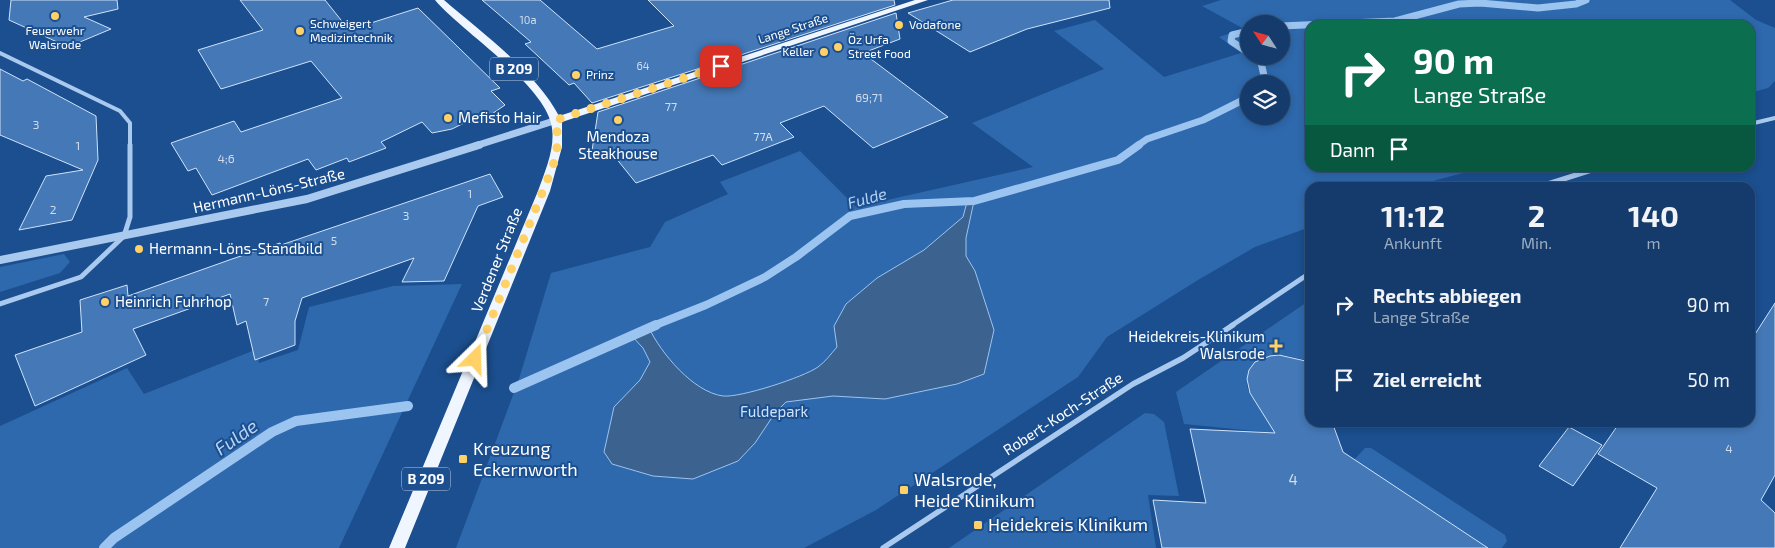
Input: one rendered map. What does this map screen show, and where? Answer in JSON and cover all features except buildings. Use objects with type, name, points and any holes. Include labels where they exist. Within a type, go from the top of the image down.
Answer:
[{"type":"main road","name":"B 209","points":[[439,0],[534,87],[556,120]]},
{"type":"main road","name":"Lange Straße","points":[[556,120],[924,0]]},
{"type":"main road","name":"Verdener Straße","points":[[396,548],[553,166],[558,143],[556,120]]},
{"type":"street","points":[[0,52],[120,111],[130,123],[130,217],[124,236],[81,277],[0,304]]},
{"type":"street","points":[[1755,123],[1775,118]]},
{"type":"street","name":"Hermann-Löns-Straße","points":[[0,260],[307,199],[556,120]]},
{"type":"street","points":[[1555,182],[1586,172]]},
{"type":"street","name":"Robert-Koch-Straße","points":[[883,548],[1132,384],[1183,358],[1305,276]]},
{"type":"green space","name":"Fuldepark","points":[[1221,0],[1730,0],[1756,20],[1775,28],[1775,81],[1768,88],[1755,92],[1755,20],[1305,20],[1305,172],[1467,172],[1429,182],[1305,182],[1305,229],[1255,247],[1107,337],[1078,377],[876,510],[804,548],[456,548],[519,379],[551,273],[650,247],[665,222],[728,194],[720,182],[800,151],[856,207],[1033,167],[972,123],[1104,69],[1054,31],[1095,20],[1164,77],[1240,53],[1240,65],[1290,65],[1290,15],[1240,15],[1240,27],[1202,6]]},
{"type":"green space","name":"Fuldepark","points":[[1240,30],[1240,52],[1219,37]]},
{"type":"green space","points":[[64,254],[70,262],[60,273],[0,292],[0,267]]},
{"type":"green space","points":[[462,284],[339,548],[0,548],[0,426],[127,368],[144,394],[257,349],[259,363],[298,350],[309,307],[393,286]]},
{"type":"green space","points":[[1305,303],[1305,360],[1284,355],[1265,358],[1253,365],[1247,377],[1249,392],[1269,414],[1275,433],[1184,424],[1176,392]]},
{"type":"green space","points":[[1145,413],[1154,414],[1164,422],[1179,496],[1148,495],[1156,548],[949,548]]},
{"type":"green space","points":[[1365,448],[1371,448],[1505,535],[1507,541],[1502,548],[1488,548],[1354,460]]},
{"type":"shaded area","points":[[974,201],[966,238],[966,256],[975,271],[994,330],[984,374],[957,384],[885,399],[833,396],[786,402],[775,413],[755,443],[738,461],[693,479],[653,476],[612,464],[604,452],[614,407],[640,380],[650,362],[643,348],[631,335],[649,328],[661,349],[679,370],[700,387],[723,396],[743,394],[800,376],[818,367],[837,347],[834,326],[846,304],[877,278],[924,250],[963,217],[967,202]]},
{"type":"waterway","name":"Fulde","points":[[1399,20],[1459,4],[1480,3],[1538,8],[1576,4],[1586,0]]},
{"type":"waterway","name":"Fulde","points":[[1290,26],[1305,25]]},
{"type":"waterway","name":"Fulde","points":[[1240,33],[1232,35],[1231,41],[1240,47]]},
{"type":"waterway","name":"Fulde","points":[[1262,65],[1264,75]]},
{"type":"waterway","name":"Fulde","points":[[1137,146],[1147,139],[1203,120],[1240,102]]},
{"type":"waterway","name":"Fulde","points":[[653,326],[706,305],[765,277],[796,257],[850,216],[904,204],[974,201],[1118,160],[1139,145]]},
{"type":"waterway","name":"Fulde","points":[[514,388],[656,325]]},
{"type":"waterway","name":"Fulde","points":[[104,548],[114,538],[272,432],[296,421],[408,406]]},
{"type":"place","name":"Feuerwehr Walsrode","points":[[55,16]]},
{"type":"place","name":"Vodafone","points":[[899,25]]},
{"type":"place","name":"Schweigert Medizintechnik","points":[[300,31]]},
{"type":"place","name":"Öz Urfa Street Food","points":[[838,47]]},
{"type":"place","name":"Keller","points":[[824,52]]},
{"type":"place","name":"Prinz","points":[[576,75]]},
{"type":"place","name":"Mefisto Hair","points":[[448,118]]},
{"type":"place","name":"Mendoza Steakhouse","points":[[618,120]]},
{"type":"place","name":"Hermann-Löns-Standbild","points":[[139,249]]},
{"type":"place","name":"Heinrich Fuhrhop","points":[[105,302]]},
{"type":"place","name":"Heidekreis-Klinikum Walsrode","points":[[1276,346]]},
{"type":"place","name":"Kreuzung Eckernworth","points":[[463,459]]},
{"type":"place","name":"Walsrode, Heide Klinikum","points":[[904,490]]},
{"type":"place","name":"Heidekreis Klinikum","points":[[978,525]]},
{"type":"route","points":[[475,359],[553,166],[558,143],[556,120],[721,66]]}]
